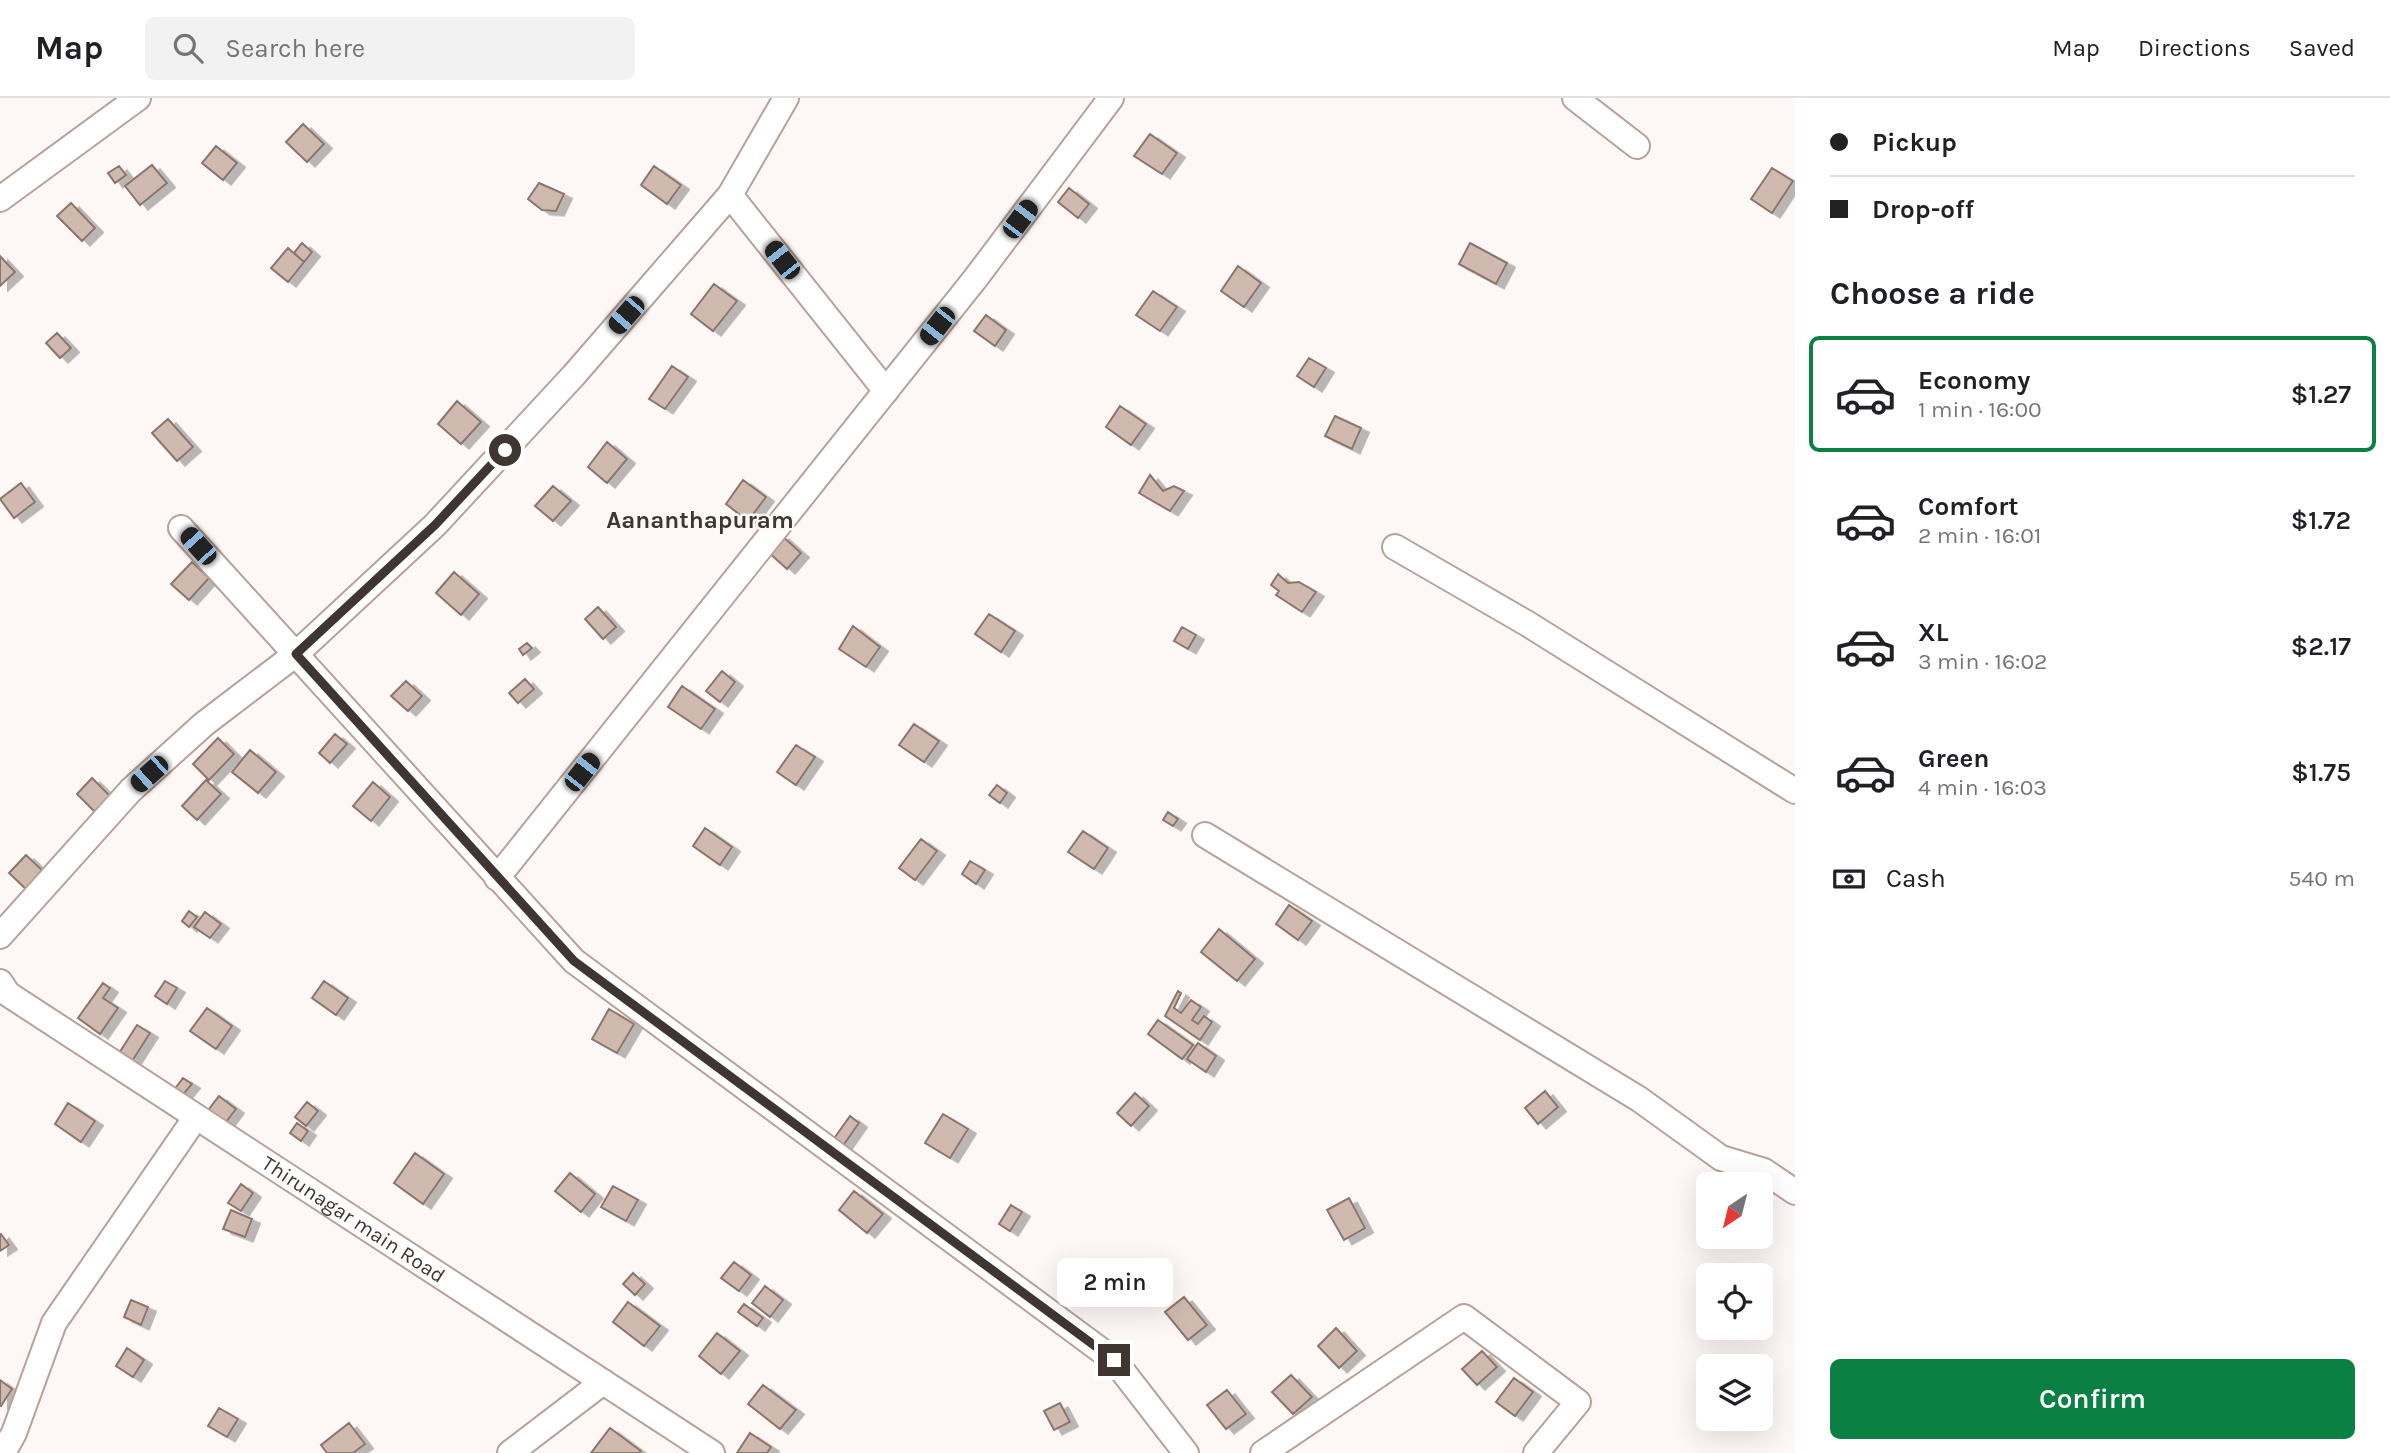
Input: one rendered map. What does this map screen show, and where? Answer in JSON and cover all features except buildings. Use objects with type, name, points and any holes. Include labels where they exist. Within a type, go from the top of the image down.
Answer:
[{"type":"street","points":[[0,199],[138,98]]},
{"type":"street","points":[[0,936],[131,790],[204,724],[296,654],[435,525],[574,375],[730,195],[786,98]]},
{"type":"street","points":[[498,878],[886,391],[1111,98]]},
{"type":"street","points":[[1575,98],[1637,146]]},
{"type":"street","points":[[730,195],[886,391]]},
{"type":"street","points":[[181,528],[574,961],[1114,1360],[1186,1453]]},
{"type":"street","points":[[1395,547],[1528,624],[1795,792]]},
{"type":"street","points":[[1205,835],[1639,1099],[1721,1158],[1764,1171],[1795,1192]]},
{"type":"street","name":"Thirunagar main Road","points":[[3,992],[712,1453]]},
{"type":"street","points":[[2,1453],[14,1433],[54,1323],[196,1117]]},
{"type":"street","points":[[1263,1453],[1464,1317],[1578,1402],[1536,1453]]},
{"type":"street","points":[[510,1453],[603,1382]]},
{"type":"district","name":"Aananthapuram","points":[[700,520]]},
{"type":"route","points":[[505,450],[435,525],[296,654],[574,961],[1114,1360]]}]
